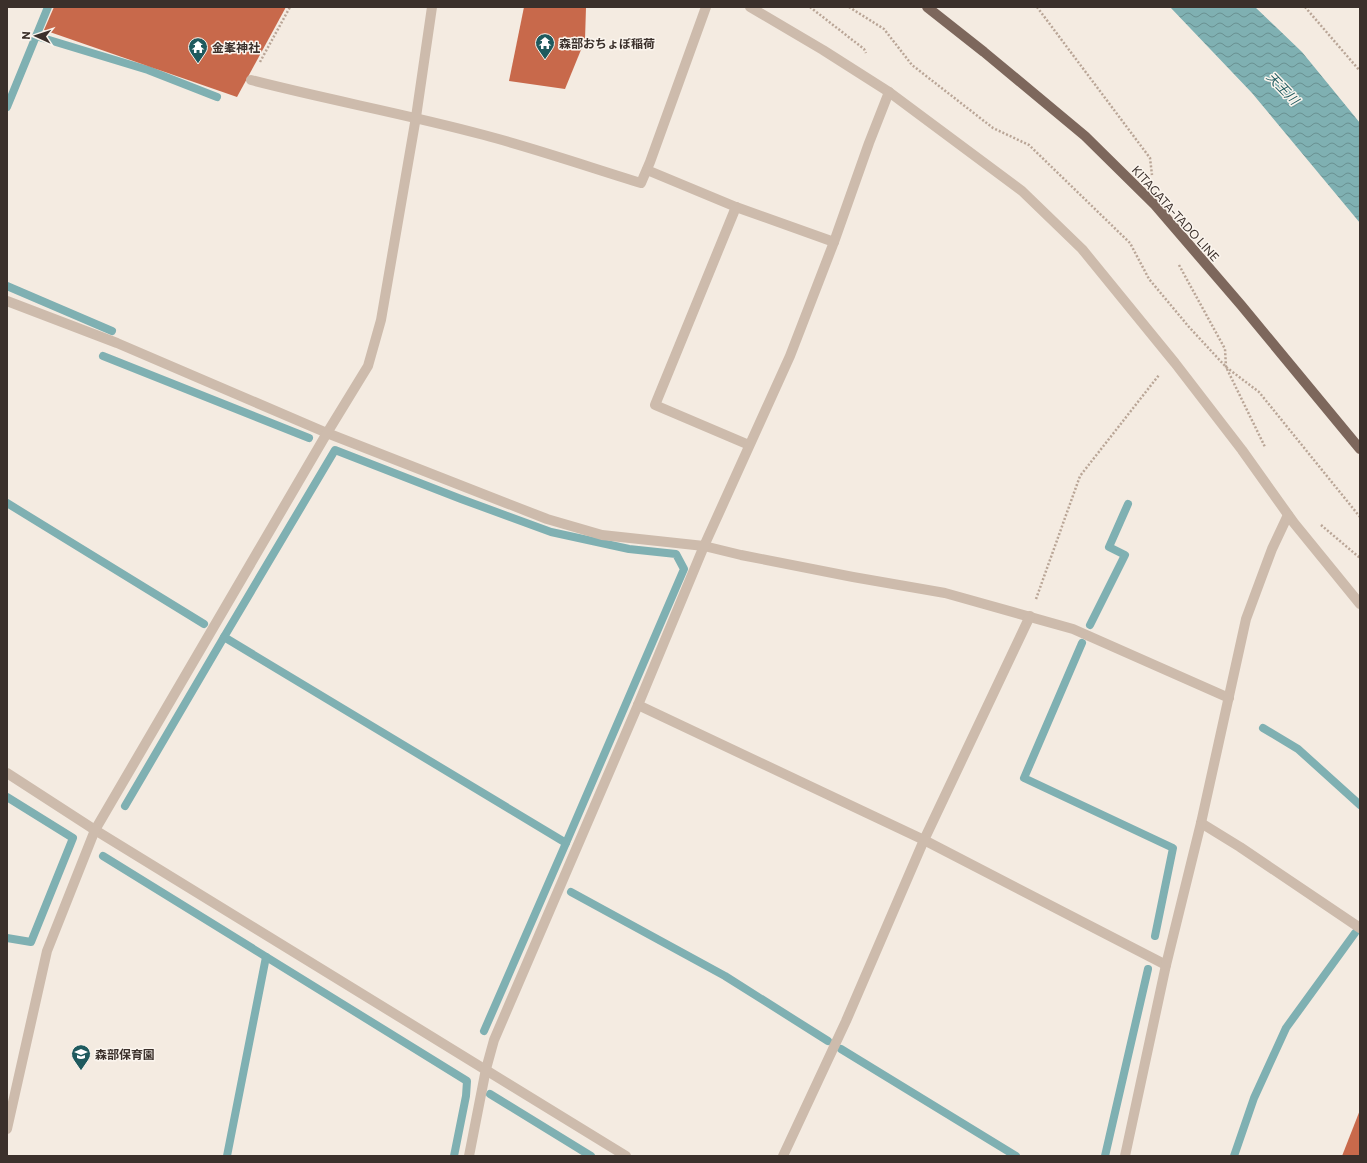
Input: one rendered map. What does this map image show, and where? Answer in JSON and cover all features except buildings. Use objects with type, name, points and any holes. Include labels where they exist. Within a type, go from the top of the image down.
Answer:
[{"type":"main road","name":"KITAGATA-TADO LINE","points":[[927,7],[984,52],[1084,136],[1155,205],[1241,305],[1360,449]]},
{"type":"street","points":[[7,1129],[47,951],[96,830],[327,433],[368,366],[381,320],[416,117],[432,7]]},
{"type":"street","points":[[251,80],[309,95],[416,117],[485,135],[641,183],[706,7]]},
{"type":"street","points":[[750,7],[823,50],[889,92],[975,155],[1027,196],[1082,249],[1171,359],[1242,450],[1288,514],[1360,604]]},
{"type":"street","points":[[469,1156],[486,1069],[494,1040],[638,705],[704,546],[790,356],[889,92]]},
{"type":"street","points":[[647,170],[736,207],[834,242]]},
{"type":"street","points":[[736,207],[655,406],[749,445]]},
{"type":"street","points":[[7,301],[116,343],[327,433],[547,519],[602,535],[704,546],[741,555],[852,577],[945,593],[1073,629],[1229,698]]},
{"type":"street","points":[[1125,1156],[1166,965],[1201,823],[1246,619],[1272,549],[1288,514]]},
{"type":"street","points":[[783,1156],[846,1021],[924,840],[1030,616]]},
{"type":"street","points":[[638,705],[924,840],[1166,965]]},
{"type":"street","points":[[7,774],[626,1156]]},
{"type":"street","points":[[1201,823],[1240,847],[1360,928]]},
{"type":"path","points":[[251,80],[290,7]]},
{"type":"path","points":[[849,7],[884,29],[912,65],[993,128],[1029,145],[1130,243],[1149,279],[1189,327],[1226,366],[1259,392],[1360,517]]},
{"type":"path","points":[[1037,7],[1150,158],[1155,205]]},
{"type":"path","points":[[1305,7],[1360,71]]},
{"type":"path","points":[[1177,260],[1224,349],[1226,366],[1267,451]]},
{"type":"path","points":[[1030,616],[1080,476],[1171,359]]},
{"type":"path","points":[[1288,514],[1324,526],[1360,558]]},
{"type":"water","name":"天王川","points":[[1170,7],[1255,7],[1302,52],[1360,123],[1360,223],[1252,93]]},
{"type":"waterway","points":[[7,107],[48,7]]},
{"type":"waterway","points":[[36,36],[148,70],[217,97]]},
{"type":"waterway","points":[[7,286],[112,331]]},
{"type":"waterway","points":[[103,356],[309,438]]},
{"type":"waterway","points":[[224,637],[335,450],[551,532],[629,549],[676,554],[684,569],[566,843]]},
{"type":"waterway","points":[[7,503],[204,624]]},
{"type":"waterway","points":[[1090,625],[1125,555],[1109,547],[1128,504]]},
{"type":"waterway","points":[[125,806],[224,637],[566,843],[484,1031]]},
{"type":"waterway","points":[[1082,643],[1024,778],[1173,848],[1155,936]]},
{"type":"waterway","points":[[1263,728],[1298,749],[1360,805]]},
{"type":"waterway","points":[[7,797],[73,838],[31,942],[7,938]]},
{"type":"waterway","points":[[103,856],[467,1081],[466,1096],[454,1156]]},
{"type":"waterway","points":[[571,892],[725,976],[828,1041]]},
{"type":"waterway","points":[[1234,1156],[1254,1098],[1286,1028],[1355,933]]},
{"type":"waterway","points":[[227,1156],[266,957]]},
{"type":"waterway","points":[[1105,1156],[1148,969]]},
{"type":"waterway","points":[[841,1049],[1016,1156]]},
{"type":"waterway","points":[[490,1094],[591,1156]]},
{"type":"place","name":"森部おちょぼ稲荷","points":[[545,60]]},
{"type":"place","name":"金峯神社","points":[[198,64]]},
{"type":"place","name":"森部保育園","points":[[81,1071]]}]
